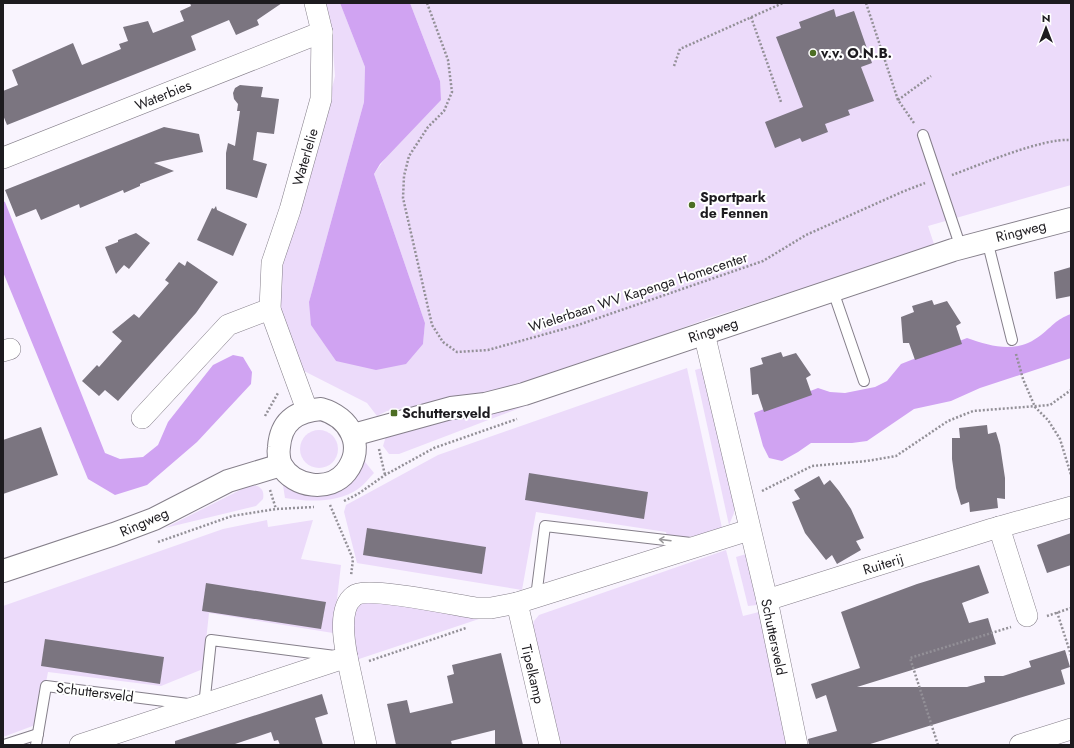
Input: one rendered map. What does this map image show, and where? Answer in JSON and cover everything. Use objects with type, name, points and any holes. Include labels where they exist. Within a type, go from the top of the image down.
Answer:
[{"type":"main road","name":"Ringweg","points":[[353,435],[451,408],[485,404],[524,394],[609,367],[704,333],[961,248],[1071,219]]},
{"type":"main road","points":[[321,409],[332,412],[343,420],[353,435],[355,450],[350,466],[344,475],[333,482],[323,485],[305,484],[295,479],[281,465],[278,451],[279,438],[286,425],[296,415],[307,410],[321,409]]},
{"type":"main road","name":"Ringweg","points":[[3,571],[154,519],[228,481],[281,465]]},
{"type":"street","name":"Waterlelie","points":[[307,410],[270,309],[272,263],[290,210],[321,99],[322,32],[315,3]]},
{"type":"street","name":"Waterbies","points":[[3,158],[322,32]]},
{"type":"street","points":[[142,418],[228,325],[270,309]]},
{"type":"street","name":"Schuttersveld","points":[[704,333],[749,530],[767,600],[797,745]]},
{"type":"street","name":"Ruiterij","points":[[767,600],[998,527],[1071,507]]},
{"type":"street","points":[[998,527],[1028,619]]},
{"type":"street","points":[[366,745],[348,662],[343,629],[344,615],[350,599],[355,594],[373,592],[475,608],[492,608],[517,603],[749,530]]},
{"type":"street","name":"Tipelkamp","points":[[517,603],[550,745]]},
{"type":"street","name":"Schuttersveld","points":[[80,745],[348,662]]},
{"type":"street","points":[[1026,744],[1071,729]]},
{"type":"lane","points":[[923,136],[961,248]]},
{"type":"lane","points":[[987,240],[1012,340]]},
{"type":"lane","points":[[833,291],[864,381]]},
{"type":"lane","points":[[536,597],[545,526],[704,545]]},
{"type":"lane","points":[[204,706],[211,640],[348,662]]},
{"type":"lane","name":"Schuttersveld","points":[[36,745],[46,686],[204,706]]},
{"type":"lane","points":[[4,745],[38,734]]},
{"type":"path","name":"Wielerbaan WV Kapenga Homecenter","points":[[427,3],[448,60],[452,92],[444,111],[428,126],[409,156],[404,176],[403,198],[432,325],[443,342],[456,352],[488,350],[578,325],[763,261],[806,235],[902,192],[926,183]]},
{"type":"path","points":[[674,66],[680,49],[783,3]]},
{"type":"path","points":[[866,3],[898,100],[923,136]]},
{"type":"path","points":[[751,17],[780,102]]},
{"type":"path","points":[[898,100],[931,76]]},
{"type":"path","points":[[946,177],[1037,146],[1063,140],[1071,140]]},
{"type":"path","points":[[1012,340],[1023,379],[1035,407],[1048,420],[1060,439],[1071,475]]},
{"type":"path","points":[[743,501],[812,466],[867,461],[896,456],[948,421],[973,411],[1006,407],[1035,407],[1050,405],[1071,390]]},
{"type":"path","points":[[342,502],[358,494],[385,475],[434,448],[524,417]]},
{"type":"path","points":[[323,506],[336,504]]},
{"type":"path","points":[[330,505],[352,559],[350,599]]},
{"type":"path","points":[[152,544],[232,516],[276,509],[316,507]]},
{"type":"path","points":[[938,745],[910,658],[1028,619],[1071,608]]},
{"type":"path","points":[[1057,612],[1071,655]]},
{"type":"path","points":[[348,662],[467,628]]},
{"type":"shaded area","name":"Sportpark de Fennen","points":[[324,3],[340,3],[365,67],[364,102],[309,302],[328,349],[336,361],[423,344],[425,323],[374,174],[440,81],[410,3],[1071,3],[1071,185],[928,226],[935,247],[709,318],[535,383],[506,390],[387,411],[377,416],[367,403],[304,371],[275,298],[284,257],[310,178],[335,76],[331,23]]},
{"type":"shaded area","points":[[340,3],[410,3],[440,81],[441,100],[380,164],[374,174],[425,323],[423,344],[406,364],[376,370],[336,361],[311,325],[309,302],[364,102],[365,67]]},
{"type":"shaded area","points":[[3,201],[5,202],[105,453],[120,459],[143,457],[158,445],[168,422],[213,365],[233,355],[243,357],[252,372],[251,384],[197,442],[147,485],[115,495],[88,479],[3,272]]},
{"type":"shaded area","points":[[1071,314],[1071,358],[980,388],[951,401],[914,409],[867,441],[852,443],[811,443],[782,461],[769,458],[763,446],[754,413],[818,388],[830,392],[845,393],[875,387],[887,381],[901,364],[967,338],[996,346],[1014,347],[1023,345],[1032,341],[1058,321]]},
{"type":"shaded area","points":[[705,367],[734,504],[734,513],[729,525],[695,370]]},
{"type":"shaded area","points":[[687,368],[722,528],[695,536],[667,537],[666,532],[536,512],[522,590],[357,563],[344,512],[346,505],[438,455]]},
{"type":"shaded area","points":[[533,403],[399,454],[389,454],[383,446],[386,436],[396,433]]},
{"type":"shaded area","points":[[315,430],[323,430],[335,439],[338,449],[335,459],[329,465],[323,468],[315,468],[303,459],[300,453],[300,445],[309,433]]},
{"type":"shaded area","points":[[361,457],[374,473],[360,487],[350,494],[332,499],[313,501],[285,498],[282,479],[303,491]]},
{"type":"shaded area","points":[[250,485],[261,488],[263,493],[263,499],[256,506],[165,528]]},
{"type":"shaded area","points":[[267,520],[268,527],[313,520],[301,559],[341,565],[333,633],[209,613],[203,669],[161,686],[48,672],[38,724],[3,737],[3,606],[223,529]]},
{"type":"shaded area","points":[[726,550],[743,616],[759,612],[787,745],[560,745],[532,628],[534,621],[539,615]]},
{"type":"shaded area","points":[[746,554],[757,605],[748,606],[736,557]]},
{"type":"shaded area","points":[[369,601],[488,616],[356,660],[350,635],[355,607]]},
{"type":"building","points":[[190,3],[282,3],[257,20],[259,25],[236,35],[229,20],[191,36],[196,50],[7,125],[3,115],[3,91],[18,85],[12,70],[73,43],[82,65],[121,49],[119,44],[128,41],[123,27],[148,21],[153,33],[184,21],[180,11],[191,6]]},
{"type":"building","points":[[834,9],[836,17],[854,11],[872,63],[861,67],[874,101],[848,110],[850,115],[825,124],[828,132],[802,142],[800,138],[775,148],[765,122],[803,107],[776,37],[801,28],[799,22]]},
{"type":"building","points":[[240,85],[263,87],[261,97],[279,99],[274,134],[257,132],[253,160],[267,164],[257,198],[226,189],[226,153],[228,143],[235,146],[240,111],[237,111],[238,104],[234,99],[233,93],[235,88]]},
{"type":"building","points":[[164,127],[199,134],[203,152],[154,163],[174,171],[140,184],[140,186],[124,193],[123,190],[80,208],[79,204],[41,220],[36,209],[16,217],[5,190]]},
{"type":"building","points":[[216,206],[217,210],[247,224],[233,256],[197,240],[212,208],[214,209]]},
{"type":"building","points":[[136,233],[150,243],[129,269],[124,265],[116,274],[105,247]]},
{"type":"building","points":[[187,261],[218,282],[196,313],[118,401],[105,390],[99,396],[82,381],[97,365],[99,367],[122,341],[112,332],[134,314],[139,318],[169,283],[165,280],[179,262],[185,266]]},
{"type":"building","points":[[1071,267],[1071,296],[1056,299],[1054,272]]},
{"type":"building","points":[[932,300],[934,305],[947,301],[961,323],[956,326],[962,344],[915,360],[909,343],[903,343],[901,317],[914,312],[912,306]]},
{"type":"building","points":[[781,352],[783,357],[796,353],[811,375],[806,378],[812,395],[764,412],[758,394],[752,395],[750,368],[763,364],[761,358]]},
{"type":"building","points":[[987,425],[988,434],[996,432],[1000,445],[1005,478],[1005,499],[997,498],[998,508],[970,512],[969,502],[961,505],[956,488],[952,459],[952,438],[960,438],[959,428]]},
{"type":"building","points":[[41,427],[58,475],[3,494],[3,440]]},
{"type":"building","points":[[529,473],[648,492],[644,519],[525,500]]},
{"type":"building","points":[[819,476],[824,485],[830,480],[839,491],[851,509],[864,538],[856,541],[861,550],[837,564],[832,555],[826,560],[805,533],[792,502],[800,499],[794,490]]},
{"type":"building","points":[[367,528],[486,547],[482,574],[363,555]]},
{"type":"building","points":[[1071,533],[1071,565],[1047,573],[1037,545]]},
{"type":"building","points":[[979,565],[989,593],[962,603],[969,623],[988,618],[996,644],[857,687],[967,687],[985,682],[984,676],[1003,676],[1031,667],[1029,661],[1065,650],[1070,667],[1061,670],[1065,684],[867,745],[809,745],[808,739],[837,731],[826,695],[816,699],[811,684],[860,668],[841,612],[917,584]]},
{"type":"building","points":[[206,583],[326,602],[321,629],[202,611]]},
{"type":"building","points":[[45,639],[164,657],[160,684],[41,666]]},
{"type":"building","points":[[501,653],[523,745],[495,745],[495,730],[451,741],[452,745],[396,745],[387,704],[407,700],[410,713],[453,703],[447,676],[454,674],[452,665]]},
{"type":"building","points":[[322,694],[328,714],[315,718],[323,745],[280,745],[278,740],[274,741],[271,732],[232,745],[175,745],[175,741]]},
{"type":"place","name":"v.v. O.N.B.","points":[[813,53]]},
{"type":"place","name":"Sportpark de Fennen","points":[[692,205]]},
{"type":"place","name":"Schuttersveld","points":[[394,413]]}]
